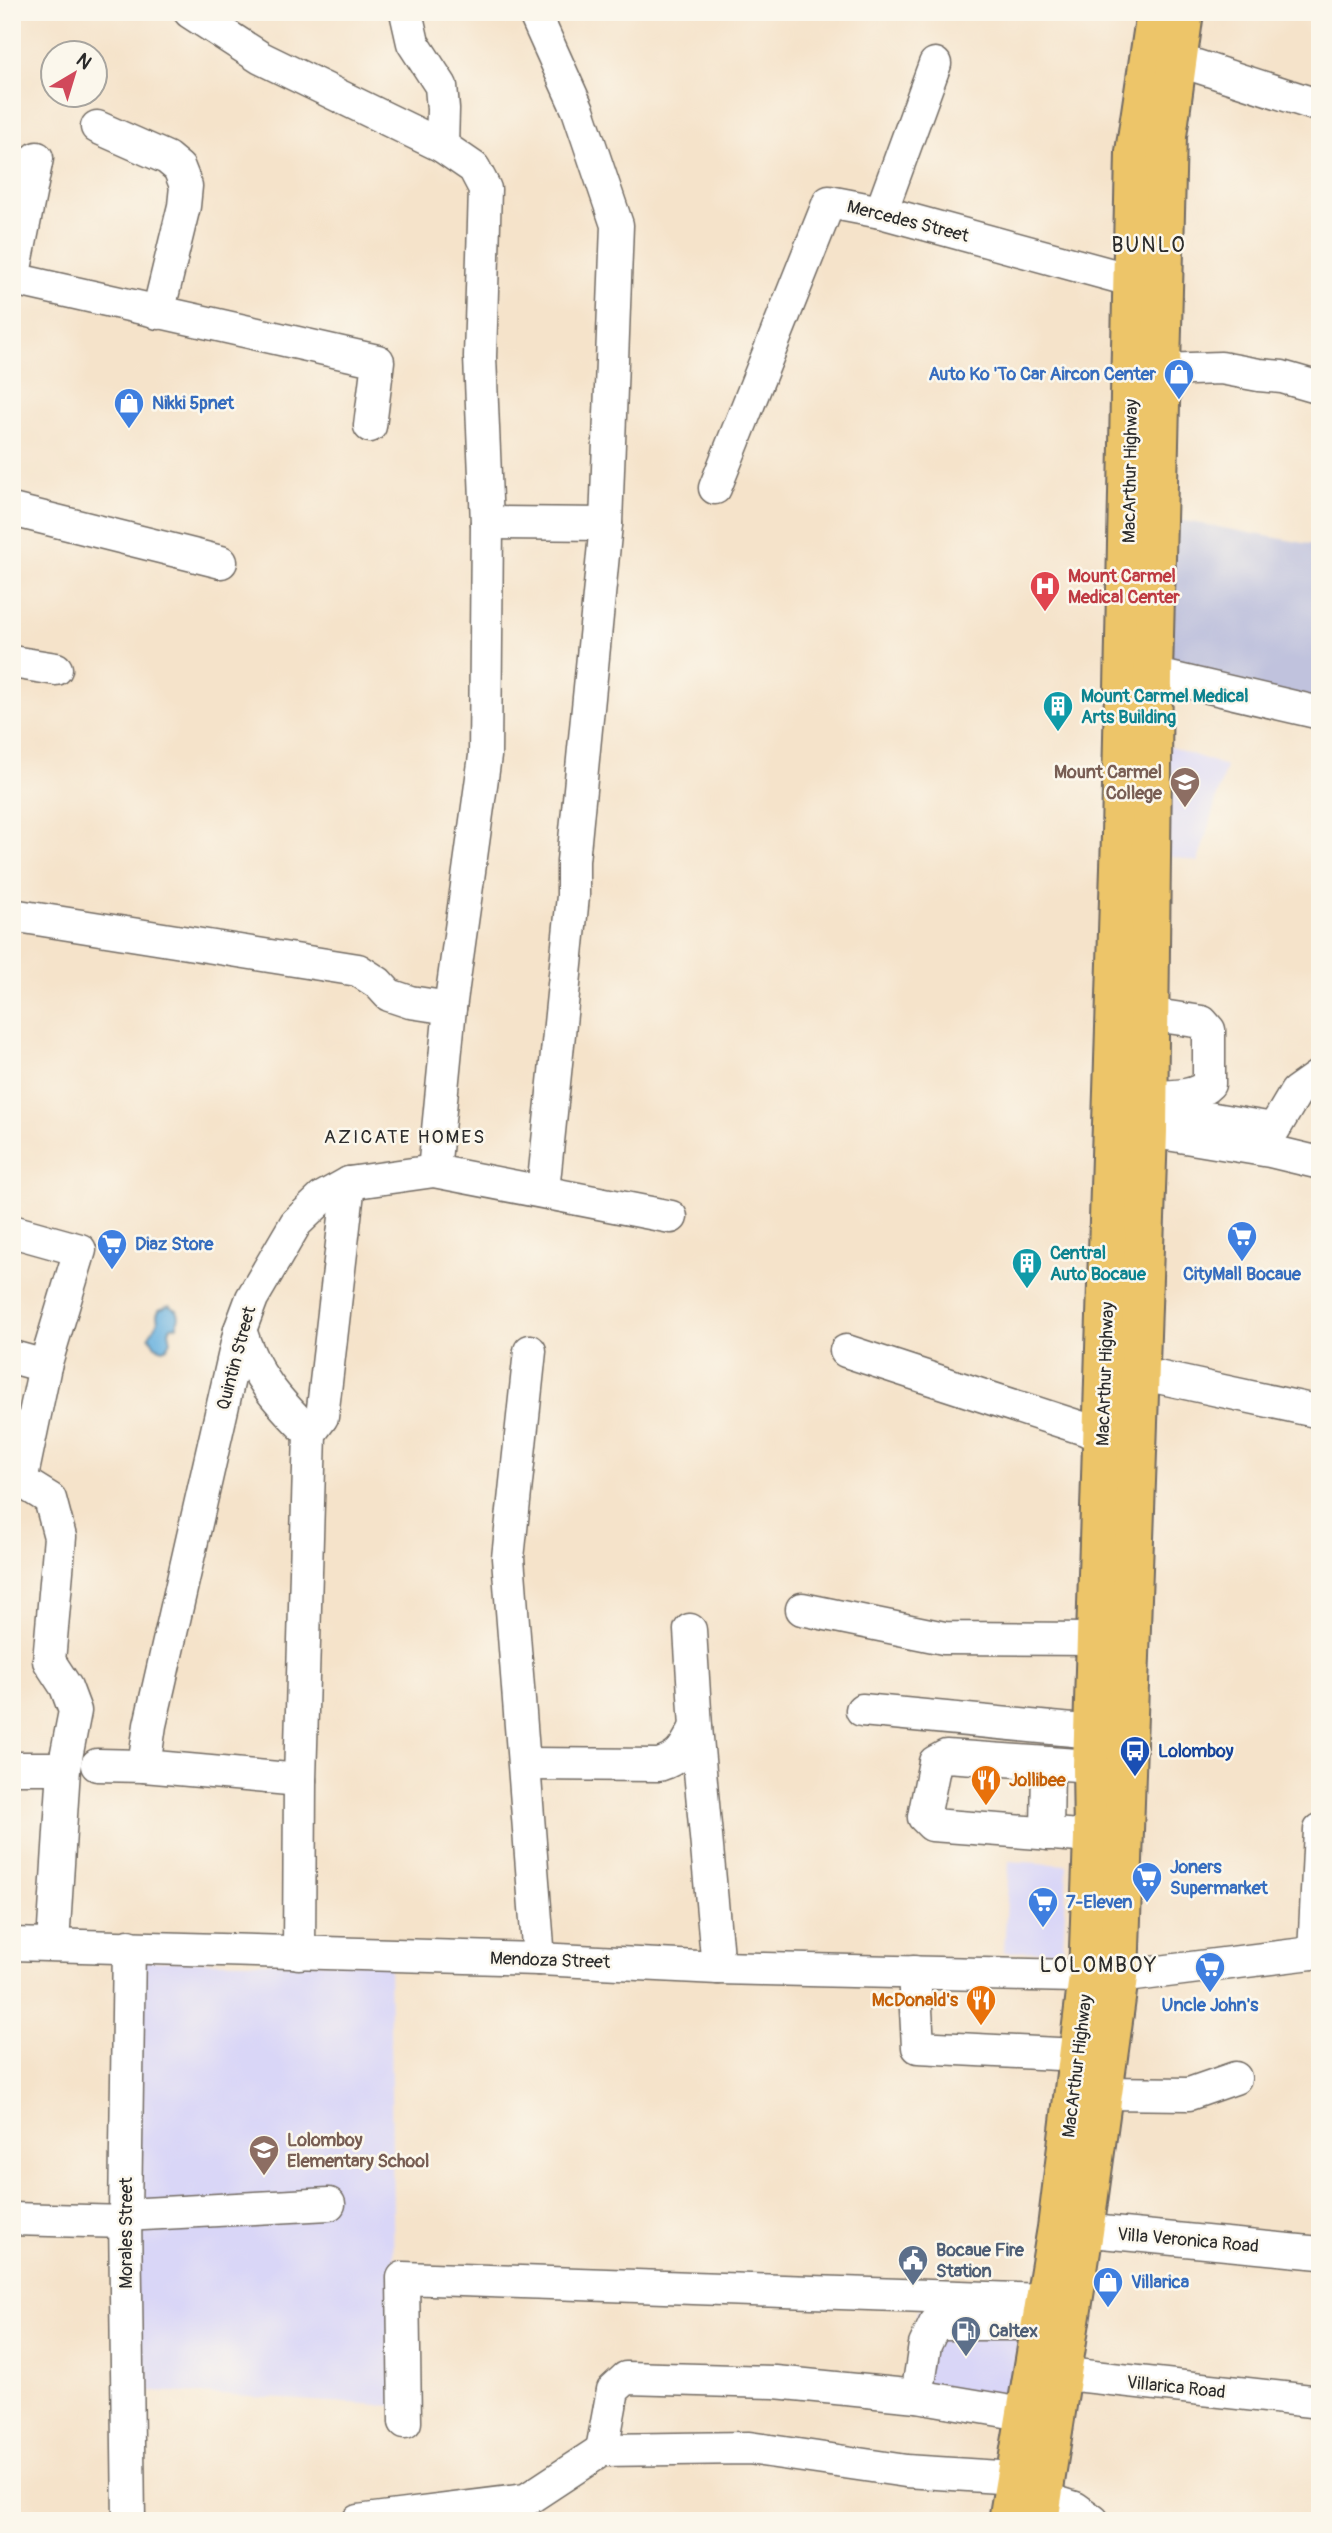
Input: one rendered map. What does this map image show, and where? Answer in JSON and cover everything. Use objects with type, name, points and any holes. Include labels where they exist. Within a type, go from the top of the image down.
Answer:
[{"type":"highway","name":"MacArthur Highway","points":[[1071,2229],[1078,2055],[1103,1976],[1139,1373],[1133,1112],[1149,281],[1167,136],[1164,57],[1156,12]]},
{"type":"highway","name":"MacArthur Highway","points":[[1164,57],[1184,12]]},
{"type":"highway","name":"MacArthur Highway","points":[[1008,2521],[1032,2499],[1051,2316],[1104,2093],[1103,1976],[1093,1837],[1093,1749],[1103,1438],[1133,1112],[1148,1014],[1161,370],[1149,281]]},
{"type":"street","points":[[406,12],[413,43],[441,86],[442,146]]},
{"type":"street","points":[[534,12],[578,110],[617,225],[606,524],[573,861],[573,896],[543,1191]]},
{"type":"street","points":[[196,14],[261,58],[442,146],[474,167],[485,189],[480,357],[487,523],[485,756],[450,1008],[434,1171]]},
{"type":"street","points":[[1164,57],[1320,106]]},
{"type":"street","points":[[881,212],[935,64]]},
{"type":"street","points":[[97,127],[167,158],[179,168],[186,186],[184,206],[158,313]]},
{"type":"street","points":[[37,158],[16,244],[13,281],[378,361],[370,426]]},
{"type":"street","name":"Mercedes Street","points":[[715,488],[829,202],[881,212],[1149,281]]},
{"type":"street","points":[[1161,370],[1221,368],[1282,377],[1320,388]]},
{"type":"street","points":[[12,510],[220,562]]},
{"type":"street","points":[[487,523],[606,524]]},
{"type":"street","points":[[12,662],[56,669]]},
{"type":"street","points":[[1153,674],[1320,713]]},
{"type":"street","points":[[12,915],[358,970],[389,995],[410,1002],[450,1008]]},
{"type":"street","points":[[1133,1112],[1204,1090],[1209,1084],[1209,1030],[1202,1022],[1148,1014]]},
{"type":"street","points":[[1274,1129],[1296,1092],[1320,1075]]},
{"type":"street","points":[[1133,1112],[1274,1129],[1320,1140]]},
{"type":"street","points":[[1133,1112],[1320,1163]]},
{"type":"street","name":"Quintin Street","points":[[144,1766],[150,1725],[240,1330],[252,1298],[296,1223],[322,1198],[349,1183],[434,1171],[671,1217]]},
{"type":"street","points":[[299,1953],[300,1780],[310,1433],[322,1418],[349,1183]]},
{"type":"street","points":[[12,1231],[80,1251],[45,1366],[17,1480],[50,1499],[60,1537],[49,1661],[66,1687],[75,1711],[64,1768],[52,1944]]},
{"type":"street","points":[[240,1330],[248,1354],[263,1380],[279,1403],[310,1433]]},
{"type":"street","points":[[846,1351],[1086,1429],[1103,1438]]},
{"type":"street","points":[[530,1352],[508,1558],[539,1959]]},
{"type":"street","points":[[12,1357],[45,1366]]},
{"type":"street","points":[[1139,1373],[1320,1412]]},
{"type":"street","points":[[802,1609],[944,1638],[1097,1639]]},
{"type":"street","points":[[690,1630],[718,1968]]},
{"type":"street","points":[[862,1710],[1093,1749]]},
{"type":"street","points":[[526,1764],[659,1765],[675,1760],[696,1727]]},
{"type":"street","points":[[1093,1749],[1048,1763],[946,1756],[935,1762],[924,1817],[932,1825],[1093,1837]]},
{"type":"street","points":[[1047,1834],[1048,1763]]},
{"type":"street","points":[[97,1765],[144,1766],[300,1780]]},
{"type":"street","points":[[12,1768],[64,1768]]},
{"type":"street","points":[[1317,1953],[1320,1830]]},
{"type":"street","name":"Mendoza Street","points":[[12,1944],[539,1959],[718,1968],[1103,1976],[1317,1953]]},
{"type":"street","name":"Morales Street","points":[[129,1946],[125,2218],[129,2521]]},
{"type":"street","points":[[914,1972],[918,2047],[1078,2055]]},
{"type":"street","points":[[1104,2093],[1189,2094],[1235,2078]]},
{"type":"street","points":[[12,2219],[125,2218],[328,2204]]},
{"type":"street","name":"Villa Veronica Road","points":[[1071,2229],[1320,2253]]},
{"type":"street","points":[[405,2422],[403,2278],[1051,2316]]},
{"type":"street","points":[[917,2396],[925,2345],[935,2324],[1051,2316]]},
{"type":"street","name":"Villarica Road","points":[[1047,2372],[1320,2402]]},
{"type":"street","points":[[603,2450],[613,2390],[626,2378],[775,2382],[917,2396],[1040,2417]]},
{"type":"street","points":[[358,2521],[526,2500],[603,2450],[749,2448],[906,2471],[1075,2508],[1093,2521]]},
{"type":"shaded area","points":[[1174,519],[1320,546],[1320,728],[1164,681]]},
{"type":"shaded area","name":"Mount Carmel College","points":[[1159,743],[1226,766],[1198,862],[1154,853]]},
{"type":"shaded area","points":[[1009,1861],[1067,1865],[1063,1951],[1004,1952]]},
{"type":"shaded area","name":"Lolomboy Elementary School","points":[[134,1961],[389,1963],[396,2406],[137,2390]]},
{"type":"shaded area","points":[[917,2309],[1024,2309],[1003,2425],[913,2411]]},
{"type":"water","points":[[169,1306],[177,1310],[179,1316],[177,1326],[171,1327],[169,1331],[171,1341],[168,1347],[163,1349],[155,1346],[149,1336],[158,1321],[159,1310]]},
{"type":"place","name":"Auto Ko 'To Car Aircon Center","points":[[1179,401]]},
{"type":"place","name":"Nikki 5pnet","points":[[129,430]]},
{"type":"place","name":"Mount Carmel Medical Center","points":[[1045,613]]},
{"type":"place","name":"Mount Carmel Medical Arts Building","points":[[1058,733]]},
{"type":"place","name":"Mount Carmel College","points":[[1185,809]]},
{"type":"place","name":"CityMall Bocaue","points":[[1242,1263]]},
{"type":"place","name":"Diaz Store","points":[[112,1271]]},
{"type":"place","name":"Central Auto Bocaue","points":[[1027,1290]]},
{"type":"place","name":"Lolomboy","points":[[1135,1778]]},
{"type":"place","name":"Jollibee","points":[[986,1807]]},
{"type":"place","name":"Joners Supermarket","points":[[1147,1904]]},
{"type":"place","name":"7-Eleven","points":[[1043,1929]]},
{"type":"place","name":"Uncle John's","points":[[1210,1994]]},
{"type":"place","name":"McDonald's","points":[[981,2027]]},
{"type":"place","name":"Lolomboy Elementary School","points":[[264,2177]]},
{"type":"place","name":"Bocaue Fire Station","points":[[913,2287]]},
{"type":"place","name":"Villarica","points":[[1108,2309]]},
{"type":"place","name":"Caltex","points":[[966,2358]]},
{"type":"district","name":"BUNLO","points":[[1149,245]]},
{"type":"district","name":"AZICATE HOMES","points":[[405,1136]]},
{"type":"district","name":"LOLOMBOY","points":[[1099,1965]]}]
